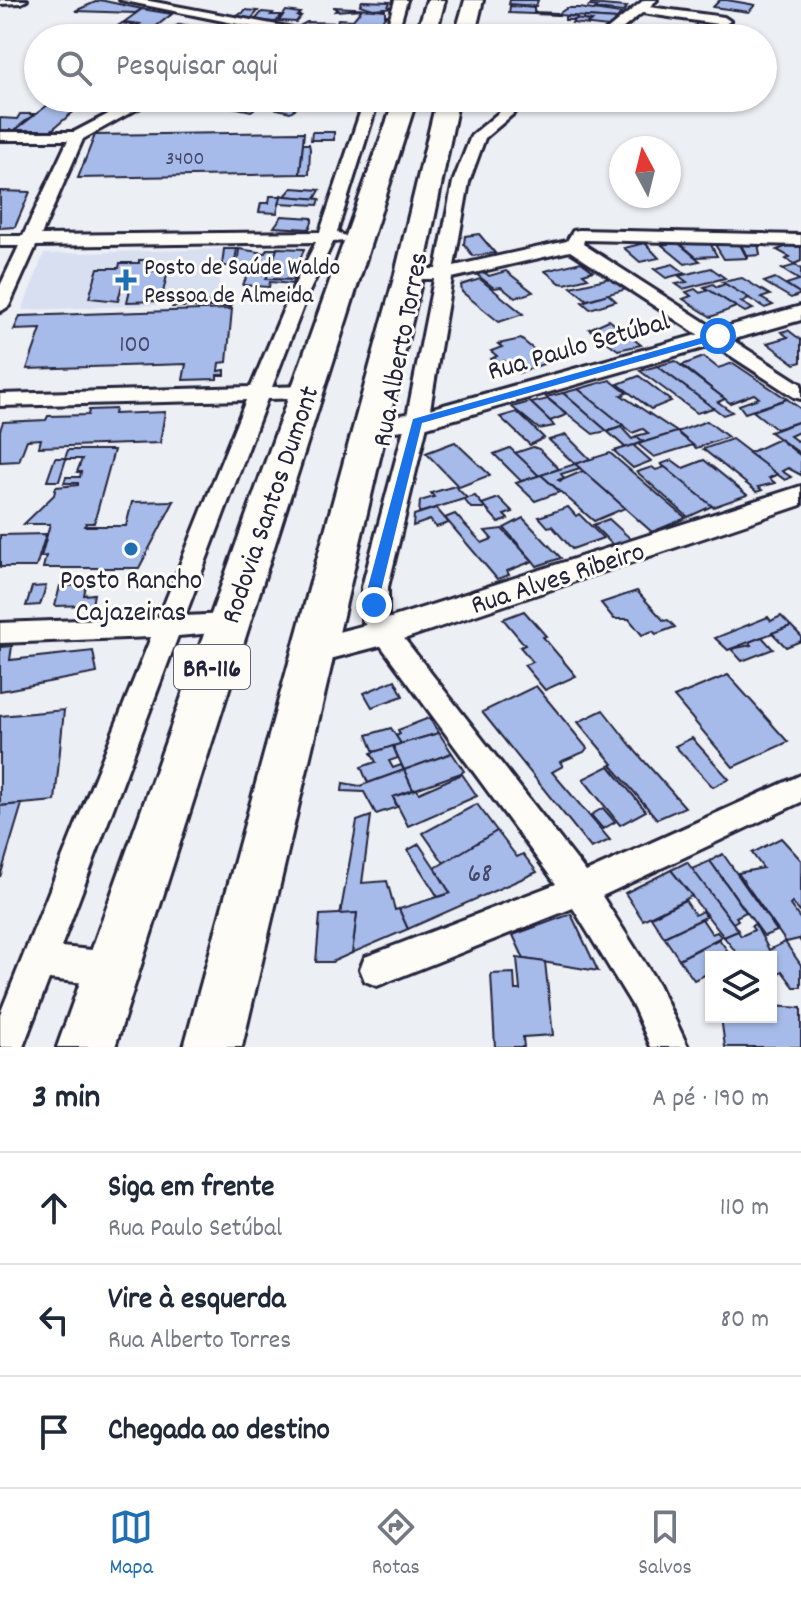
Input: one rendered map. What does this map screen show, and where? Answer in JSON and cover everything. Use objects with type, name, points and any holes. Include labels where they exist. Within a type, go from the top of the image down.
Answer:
[{"type":"highway","points":[[429,24],[436,0]]},
{"type":"highway","points":[[468,24],[474,0]]},
{"type":"highway","name":"Rodovia Santos Dumont","points":[[86,1047],[307,392],[344,237],[400,112]]},
{"type":"highway","points":[[213,1047],[311,651],[371,426],[427,274],[446,112]]},
{"type":"street","points":[[0,1],[21,0]]},
{"type":"street","points":[[126,0],[254,24]]},
{"type":"street","points":[[165,8],[181,0]]},
{"type":"street","points":[[394,24],[401,0]]},
{"type":"street","points":[[620,24],[651,0]]},
{"type":"street","points":[[639,9],[724,21]]},
{"type":"street","points":[[0,136],[77,136],[123,112]]},
{"type":"street","points":[[5,1047],[299,294],[344,237],[369,112]]},
{"type":"street","name":"Rua Alberto Torres","points":[[383,633],[375,620],[375,587],[417,421],[427,274],[478,136],[508,112]]},
{"type":"street","points":[[0,306],[77,136]]},
{"type":"street","points":[[573,245],[579,235],[801,240]]},
{"type":"street","points":[[0,241],[344,237]]},
{"type":"street","points":[[427,274],[573,245],[718,336],[801,393]]},
{"type":"street","name":"Rua Paulo Setúbal","points":[[371,426],[417,421],[801,313]]},
{"type":"street","points":[[0,400],[307,392]]},
{"type":"street","name":"Rua Alves Ribeiro","points":[[311,651],[383,633],[801,495]]},
{"type":"street","points":[[0,633],[227,624]]},
{"type":"street","points":[[383,633],[580,890],[646,996],[670,1047]]},
{"type":"street","points":[[377,969],[580,890],[801,788]]},
{"type":"street","points":[[39,961],[112,969]]},
{"type":"shaded area","name":"Posto de Saúde Waldo Pessoa de Almeida","points":[[224,249],[216,303],[22,310],[44,254]]},
{"type":"building","points":[[100,0],[142,9],[135,13],[75,11]]},
{"type":"building","points":[[510,0],[538,0],[536,6],[509,4]]},
{"type":"building","points":[[720,0],[755,5],[749,12],[713,7]]},
{"type":"building","points":[[362,1],[390,2],[388,7],[395,7],[373,9],[360,5]]},
{"type":"building","points":[[510,6],[534,8],[534,12],[557,15],[509,13]]},
{"type":"building","points":[[589,6],[627,7],[623,12],[595,9],[597,7]]},
{"type":"building","points":[[333,7],[385,10],[385,15],[393,15],[384,17],[381,24],[337,22],[338,19],[353,20],[362,9],[335,11],[337,9]]},
{"type":"building","points":[[567,8],[621,14],[617,19],[557,15]]},
{"type":"building","points":[[142,9],[172,14],[159,24],[124,22]]},
{"type":"building","points":[[245,10],[258,11],[252,18],[228,17],[243,13]]},
{"type":"building","points":[[286,11],[300,13],[297,16],[301,16],[296,22],[279,21]]},
{"type":"building","points":[[262,12],[282,15],[276,22],[254,21]]},
{"type":"building","points":[[565,16],[588,21],[581,24],[565,20]]},
{"type":"building","points":[[584,17],[618,19],[612,24],[587,24],[592,21],[582,20]]},
{"type":"building","points":[[307,22],[382,24],[303,24]]},
{"type":"building","points":[[39,112],[73,112],[48,133],[10,134]]},
{"type":"building","points":[[20,114],[34,114],[10,134],[3,134],[6,130],[0,130],[0,118],[17,119]]},
{"type":"building","points":[[304,132],[300,174],[78,178],[95,135]]},
{"type":"building","points":[[312,132],[334,132],[334,140],[311,140]]},
{"type":"building","points":[[303,144],[309,144],[310,149],[309,174],[300,174]]},
{"type":"building","points":[[292,188],[320,190],[315,199],[285,196]]},
{"type":"building","points":[[0,191],[30,192],[15,227],[0,228]]},
{"type":"building","points":[[281,195],[320,199],[318,205],[279,203]]},
{"type":"building","points":[[270,196],[281,196],[277,213],[259,212],[261,203],[269,203]]},
{"type":"building","points":[[282,216],[312,218],[312,222],[309,229],[274,227]]},
{"type":"building","points":[[479,234],[495,253],[473,256],[464,244],[465,236]]},
{"type":"building","points":[[676,240],[710,243],[717,256],[696,257]]},
{"type":"building","points":[[677,242],[700,261],[685,264],[662,245]]},
{"type":"building","points":[[645,243],[659,258],[640,262],[624,248]]},
{"type":"building","points":[[714,243],[739,243],[747,258],[724,259]]},
{"type":"building","points":[[740,243],[758,243],[760,255],[747,256]]},
{"type":"building","points":[[796,243],[801,246],[801,261],[794,264],[786,259],[790,257],[777,250]]},
{"type":"building","points":[[277,248],[304,249],[293,280],[266,279]]},
{"type":"building","points":[[224,249],[237,249],[234,266],[222,266]]},
{"type":"building","points":[[239,249],[265,253],[267,249],[277,249],[271,266],[237,266]]},
{"type":"building","points":[[139,260],[152,260],[149,271],[168,271],[161,301],[127,302],[131,285],[122,285],[118,301],[89,298],[98,268],[119,268],[120,263],[139,263]]},
{"type":"building","points":[[581,262],[593,271],[583,274],[588,278],[565,284],[545,271]]},
{"type":"building","points":[[673,264],[685,273],[666,278],[654,269]]},
{"type":"building","points":[[796,265],[801,269],[801,294],[786,284],[799,280],[782,269]]},
{"type":"building","points":[[711,268],[725,278],[683,289],[676,284],[687,282],[679,276]]},
{"type":"building","points":[[506,271],[533,292],[515,298],[501,287],[494,288],[476,274],[484,272],[489,276]]},
{"type":"building","points":[[248,273],[268,274],[266,279],[293,280],[292,284],[270,282],[269,287],[243,285]]},
{"type":"building","points":[[610,278],[627,289],[587,300],[571,287]]},
{"type":"building","points":[[742,278],[770,295],[761,298],[773,305],[765,308],[722,282]]},
{"type":"building","points":[[775,278],[801,294],[791,298],[764,282]]},
{"type":"building","points":[[480,279],[523,314],[499,322],[462,292],[461,285]]},
{"type":"building","points":[[713,284],[717,287],[725,284],[749,298],[741,302],[753,309],[745,312],[704,287]]},
{"type":"building","points":[[695,289],[700,293],[709,290],[736,307],[711,317],[683,299],[691,296],[686,292]]},
{"type":"building","points":[[608,294],[616,301],[590,309],[582,302]]},
{"type":"building","points":[[232,302],[231,307],[172,307],[172,304]]},
{"type":"building","points":[[232,309],[227,362],[219,363],[218,371],[225,370],[225,375],[217,375],[217,379],[183,380],[186,364],[27,369],[41,329],[14,330],[20,316]]},
{"type":"building","points":[[609,320],[641,345],[618,350],[589,329]]},
{"type":"building","points":[[788,330],[801,340],[801,362],[795,364],[767,343],[788,337],[781,332]]},
{"type":"building","points":[[521,339],[549,362],[518,373],[504,361],[497,364],[491,359],[497,356],[491,351],[502,347],[498,344]]},
{"type":"building","points":[[704,357],[718,368],[733,363],[787,399],[745,413],[739,405],[759,398],[754,394],[730,403],[682,365]]},
{"type":"building","points":[[675,361],[725,399],[718,402],[732,412],[723,415],[657,366]]},
{"type":"building","points":[[657,366],[713,408],[697,413],[640,371]]},
{"type":"building","points":[[639,376],[671,401],[651,409],[618,384]]},
{"type":"building","points":[[610,380],[627,393],[621,395],[677,432],[644,442],[636,436],[648,433],[643,429],[632,433],[578,389]]},
{"type":"building","points":[[578,389],[623,425],[607,431],[563,393]]},
{"type":"building","points":[[563,393],[607,431],[593,434],[546,397]]},
{"type":"building","points":[[548,399],[566,415],[550,421],[531,403]]},
{"type":"building","points":[[787,399],[801,409],[801,421],[776,429],[753,411]]},
{"type":"building","points":[[530,402],[554,426],[539,429],[512,407]]},
{"type":"building","points":[[115,409],[114,414],[165,412],[160,443],[39,447],[41,439],[27,440],[19,461],[0,462],[3,422],[46,420],[48,416],[88,415],[89,410]]},
{"type":"building","points":[[517,412],[544,438],[530,445],[500,417]]},
{"type":"building","points":[[707,421],[728,437],[696,448],[677,432]]},
{"type":"building","points":[[801,421],[801,431],[790,436],[797,441],[801,439],[801,454],[770,432]]},
{"type":"building","points":[[621,427],[632,439],[637,437],[644,442],[626,448],[608,432]]},
{"type":"building","points":[[677,432],[693,445],[654,457],[638,444]]},
{"type":"building","points":[[566,435],[590,459],[575,464],[549,440]]},
{"type":"building","points":[[732,439],[778,474],[769,478],[775,483],[758,487],[762,490],[757,492],[703,449]]},
{"type":"building","points":[[779,439],[801,456],[801,475],[788,468],[782,471],[791,477],[785,480],[749,453]]},
{"type":"building","points":[[455,442],[490,475],[459,487],[426,453]]},
{"type":"building","points":[[633,445],[651,461],[633,468],[614,451]]},
{"type":"building","points":[[533,447],[559,469],[539,476],[515,453]]},
{"type":"building","points":[[510,448],[539,476],[521,481],[494,454]]},
{"type":"building","points":[[68,450],[114,450],[94,523],[86,523],[85,526],[126,526],[132,502],[174,501],[139,568],[43,568],[46,556],[41,557],[50,524],[24,524],[54,495],[56,487],[78,485],[64,483],[66,477],[80,477],[81,472],[77,472],[82,459],[66,459],[59,481],[47,481],[55,458],[65,458]]},
{"type":"building","points":[[610,453],[686,518],[652,532],[575,464]]},
{"type":"building","points":[[672,460],[683,468],[704,460],[747,495],[713,507],[661,464]]},
{"type":"building","points":[[575,464],[580,468],[561,474],[564,478],[558,480],[560,481],[583,471],[625,508],[594,521],[541,475]]},
{"type":"building","points":[[652,467],[656,470],[665,467],[712,506],[688,517],[637,472]]},
{"type":"building","points":[[541,475],[560,492],[535,501],[516,483]]},
{"type":"building","points":[[455,486],[467,498],[419,513],[420,501],[434,497],[431,493]]},
{"type":"building","points":[[475,496],[486,508],[471,508],[464,499]]},
{"type":"building","points":[[499,498],[513,512],[504,515],[508,519],[499,523],[482,504]]},
{"type":"building","points":[[568,507],[603,538],[572,549],[552,526],[548,527],[539,517]]},
{"type":"building","points":[[436,508],[449,523],[436,527],[430,520],[413,526],[414,515]]},
{"type":"building","points":[[455,514],[482,543],[492,539],[485,531],[502,529],[533,561],[507,571],[509,575],[497,579],[445,518]]},
{"type":"building","points":[[523,518],[561,558],[537,566],[504,528]]},
{"type":"building","points":[[609,519],[632,540],[614,546],[593,525]]},
{"type":"building","points":[[46,534],[36,567],[0,567],[0,535]]},
{"type":"building","points":[[86,585],[84,595],[94,594],[92,605],[55,606],[60,586]]},
{"type":"building","points":[[46,586],[40,605],[26,606],[32,587]]},
{"type":"building","points":[[637,591],[664,621],[668,620],[675,627],[642,635],[629,619],[614,619],[601,603]]},
{"type":"building","points":[[524,611],[576,676],[545,690],[524,665],[533,662],[520,647],[525,645],[503,619]]},
{"type":"building","points":[[781,616],[791,626],[728,650],[715,638],[768,617],[771,621]]},
{"type":"building","points":[[791,626],[801,636],[801,641],[786,647],[772,633]]},
{"type":"building","points":[[762,637],[773,649],[742,661],[731,649],[751,645],[749,642]]},
{"type":"building","points":[[12,646],[10,660],[93,651],[97,673],[0,691],[0,647]]},
{"type":"building","points":[[728,675],[788,742],[733,767],[674,697]]},
{"type":"building","points":[[395,680],[403,696],[372,707],[364,693]]},
{"type":"building","points":[[536,686],[587,748],[560,762],[563,766],[552,772],[610,840],[591,848],[482,712]]},
{"type":"building","points":[[64,710],[55,801],[0,806],[0,716]]},
{"type":"building","points":[[603,710],[685,807],[657,819],[611,765],[578,722]]},
{"type":"building","points":[[429,718],[439,733],[401,744],[396,736],[400,734],[398,730]]},
{"type":"building","points":[[391,728],[401,744],[374,752],[367,735]]},
{"type":"building","points":[[439,733],[452,753],[404,770],[393,746]]},
{"type":"building","points":[[692,738],[729,779],[713,787],[675,746]]},
{"type":"building","points":[[393,746],[398,758],[389,761],[393,768],[401,765],[404,770],[368,783],[361,767],[376,762],[371,753]]},
{"type":"building","points":[[452,753],[464,771],[413,790],[404,770]]},
{"type":"building","points":[[609,766],[646,811],[620,825],[583,779]]},
{"type":"building","points":[[404,770],[413,790],[393,797],[397,807],[376,814],[364,792],[342,791],[343,783],[360,786]]},
{"type":"building","points":[[462,774],[477,796],[408,826],[393,797],[417,789],[419,793]]},
{"type":"building","points":[[22,804],[0,877],[0,806]]},
{"type":"building","points":[[477,804],[497,831],[444,863],[423,833]]},
{"type":"building","points":[[603,808],[615,822],[603,829],[591,815]]},
{"type":"building","points":[[371,816],[362,883],[387,881],[395,910],[399,909],[408,929],[352,953],[357,913],[340,915],[357,821]]},
{"type":"building","points":[[497,831],[517,857],[523,854],[537,872],[408,929],[399,909],[450,893],[435,868]]},
{"type":"building","points":[[781,838],[801,860],[801,913],[792,903],[790,905],[801,920],[801,942],[799,939],[786,942],[738,873],[763,868],[752,853]]},
{"type":"building","points":[[419,844],[450,893],[438,897],[408,850]]},
{"type":"building","points":[[723,854],[777,931],[764,936],[710,861]]},
{"type":"building","points":[[710,861],[746,912],[736,917],[738,920],[733,923],[692,869]]},
{"type":"building","points":[[687,862],[738,931],[724,937],[671,870]]},
{"type":"building","points":[[671,870],[692,896],[643,920],[625,893]]},
{"type":"building","points":[[685,900],[695,915],[702,911],[706,917],[664,937],[651,917]]},
{"type":"building","points":[[357,913],[352,953],[332,962],[316,962],[320,915]]},
{"type":"building","points":[[571,914],[598,971],[524,959],[513,935]]},
{"type":"building","points":[[702,919],[712,934],[717,932],[721,937],[679,959],[664,937]]},
{"type":"building","points":[[755,924],[769,950],[785,942],[801,965],[801,987],[794,987],[782,971],[777,974],[777,951],[735,951],[724,937],[738,931],[741,936],[754,930],[751,926]]},
{"type":"building","points":[[719,939],[728,951],[705,951],[705,975],[694,980],[679,959]]},
{"type":"building","points":[[517,958],[545,962],[553,1035],[523,1037],[524,1047],[495,1047],[491,974],[514,973],[515,990],[520,990]]},
{"type":"building","points":[[777,1006],[801,1008],[801,1047],[725,1047],[722,1023],[777,1023]]},
{"type":"place","name":"Posto de Saúde Waldo Pessoa de Almeida","points":[[126,280]]},
{"type":"place","name":"Posto Rancho Cajazeiras","points":[[131,549]]},
{"type":"route","points":[[374,605],[375,587],[417,421],[718,336]]}]
